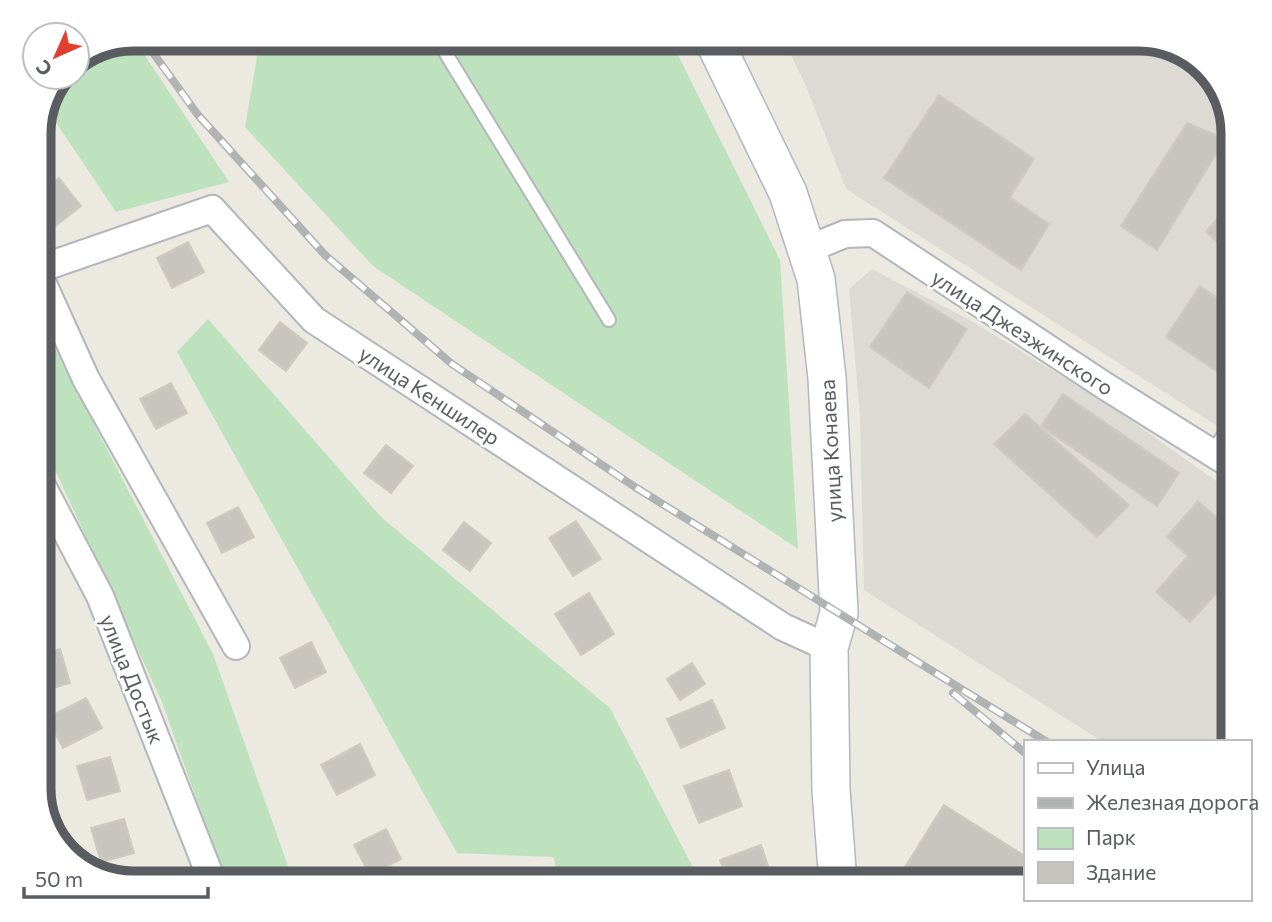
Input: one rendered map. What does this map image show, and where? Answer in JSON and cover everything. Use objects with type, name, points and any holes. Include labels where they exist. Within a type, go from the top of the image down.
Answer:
[{"type":"main road","name":"улица Конаева","points":[[719,51],[788,193],[816,279],[827,378],[839,612],[829,648],[831,790],[837,871]]},
{"type":"street","name":"улица Кеншилер","points":[[51,268],[212,209],[314,320],[783,626],[829,648]]},
{"type":"street","name":"улица Джезжинского","points":[[806,250],[845,234],[873,233],[1105,386],[1221,458]]},
{"type":"street","points":[[51,299],[86,379],[236,646]]},
{"type":"street","name":"улица Достык","points":[[51,503],[100,596],[208,871]]},
{"type":"lane","points":[[445,51],[609,320]]},
{"type":"shaded area","points":[[789,51],[1150,51],[1166,55],[1189,68],[1201,79],[1213,97],[1221,122],[1221,428],[846,189],[806,86]]},
{"type":"shaded area","points":[[872,269],[968,319],[1109,405],[1221,484],[1221,740],[1100,740],[864,590],[860,417],[849,289]]},
{"type":"green space","points":[[142,51],[229,182],[116,212],[53,118],[63,91],[91,91],[91,63],[117,52]]},
{"type":"green space","points":[[258,51],[676,51],[780,260],[798,549],[373,266],[245,127]]},
{"type":"green space","points":[[208,319],[381,517],[610,708],[695,871],[557,871],[553,857],[457,853],[177,352]]},
{"type":"green space","points":[[51,341],[213,654],[290,871],[222,871],[162,702],[51,461]]},
{"type":"building","points":[[939,95],[1034,159],[1010,197],[1049,224],[1021,270],[884,178]]},
{"type":"building","points":[[1187,123],[1221,137],[1221,146],[1157,250],[1121,226]]},
{"type":"building","points":[[59,178],[81,206],[54,227],[51,223],[51,185]]},
{"type":"building","points":[[1221,214],[1221,245],[1206,232]]},
{"type":"building","points":[[188,242],[204,272],[172,288],[157,258]]},
{"type":"building","points":[[1200,286],[1221,301],[1221,374],[1166,337]]},
{"type":"building","points":[[907,292],[967,329],[929,388],[870,347]]},
{"type":"building","points":[[280,322],[307,343],[286,371],[259,350]]},
{"type":"building","points":[[171,383],[187,413],[156,429],[140,399]]},
{"type":"building","points":[[1063,394],[1179,473],[1157,506],[1041,426]]},
{"type":"building","points":[[1025,414],[1129,505],[1097,537],[994,444]]},
{"type":"building","points":[[386,445],[413,466],[391,493],[364,473]]},
{"type":"building","points":[[1198,501],[1221,521],[1221,588],[1190,622],[1156,592],[1188,556],[1167,537]]},
{"type":"building","points":[[238,507],[254,537],[222,553],[207,523]]},
{"type":"building","points":[[576,521],[601,559],[573,576],[549,538]]},
{"type":"building","points":[[464,522],[491,543],[470,571],[443,550]]},
{"type":"building","points":[[589,593],[614,634],[581,655],[555,614]]},
{"type":"building","points":[[311,642],[326,672],[295,688],[280,658]]},
{"type":"building","points":[[60,649],[70,683],[51,689],[51,652]]},
{"type":"building","points":[[692,663],[705,684],[680,700],[667,679]]},
{"type":"building","points":[[86,698],[102,728],[63,748],[51,726],[51,716]]},
{"type":"building","points":[[712,700],[725,728],[681,748],[667,719]]},
{"type":"building","points":[[360,744],[375,775],[337,795],[321,765]]},
{"type":"building","points":[[110,757],[120,791],[87,800],[77,766]]},
{"type":"building","points":[[729,770],[742,806],[699,823],[684,786]]},
{"type":"building","points":[[944,805],[1024,855],[1024,871],[903,871]]},
{"type":"building","points":[[124,819],[134,853],[101,862],[91,828]]},
{"type":"building","points":[[386,829],[401,859],[378,871],[368,871],[354,845]]},
{"type":"building","points":[[761,845],[770,871],[724,871],[720,860]]},
{"type":"railway","points":[[152,51],[198,115],[325,255],[452,364],[635,487],[1044,740]]},
{"type":"railway","points":[[953,693],[1024,752]]}]
